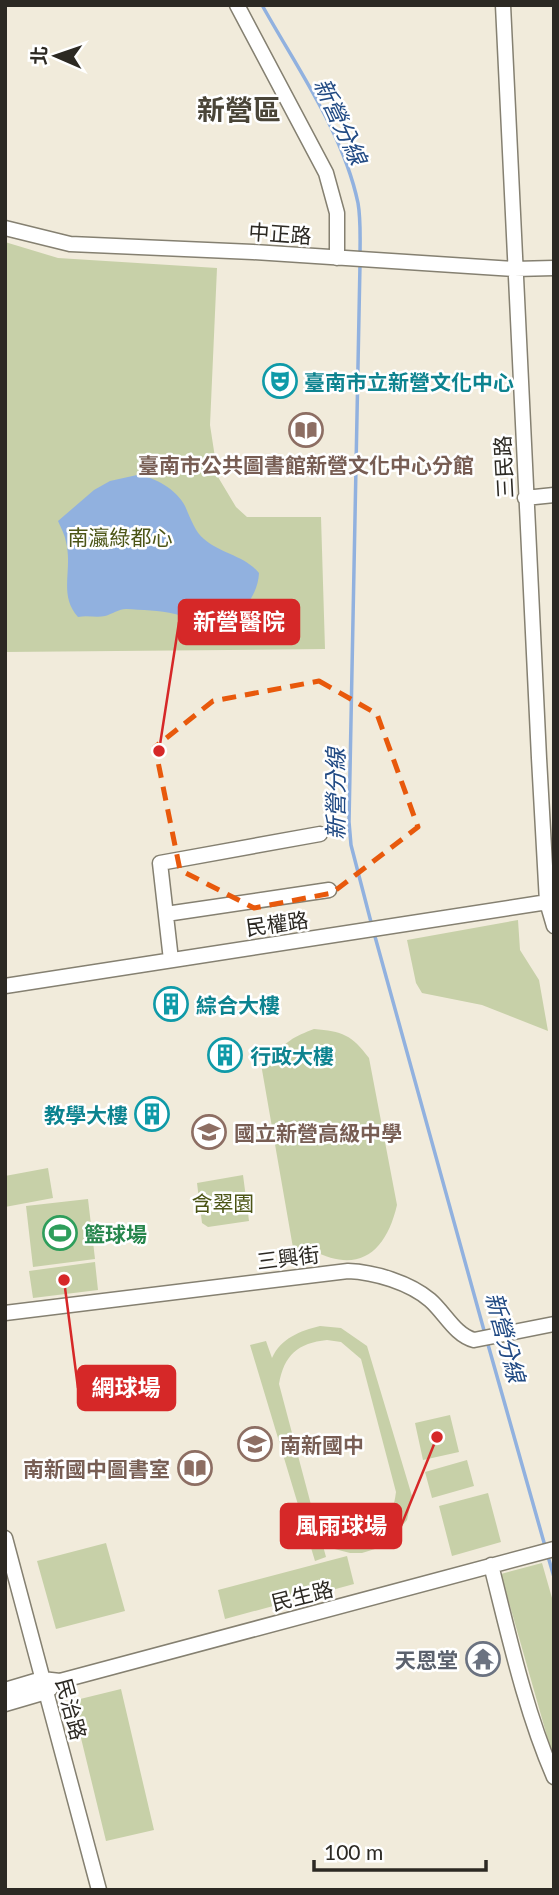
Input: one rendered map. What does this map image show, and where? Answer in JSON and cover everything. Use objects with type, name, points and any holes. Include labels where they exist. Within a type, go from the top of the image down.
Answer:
[{"type":"street","points":[[237,5],[326,173],[337,213],[341,258]]},
{"type":"street","name":"三民路","points":[[503,5],[525,498],[550,901],[554,926]]},
{"type":"street","name":"中正路","points":[[5,228],[70,244],[514,269],[554,268]]},
{"type":"street","points":[[525,498],[554,495]]},
{"type":"street","points":[[171,960],[160,863],[320,834]]},
{"type":"street","points":[[166,914],[329,890]]},
{"type":"street","name":"民權路","points":[[5,986],[550,901]]},
{"type":"street","name":"三興街","points":[[5,1313],[348,1271],[371,1274],[420,1293],[431,1301],[463,1336],[474,1340],[554,1324]]},
{"type":"street","name":"民治路","points":[[5,1538],[99,1890]]},
{"type":"street","name":"民生路","points":[[5,1704],[60,1681],[553,1549]]},
{"type":"street","points":[[491,1565],[508,1635],[544,1753],[554,1777]]},
{"type":"street","name":"民生路","points":[[5,1690],[44,1686]]},
{"type":"highlighted area","points":[[319,681],[377,714],[418,827],[332,893],[254,908],[180,870],[155,747],[213,701]]},
{"type":"green space","name":"南瀛綠都心","points":[[5,242],[58,258],[217,268],[210,425],[218,477],[236,507],[247,517],[321,517],[325,649],[5,652]]},
{"type":"green space","points":[[518,920],[520,950],[539,980],[548,1031],[482,1005],[422,993],[416,983],[407,940]]},
{"type":"green space","points":[[314,1029],[332,1031],[352,1039],[369,1058],[397,1205],[386,1235],[368,1254],[357,1259],[344,1260],[312,1250],[313,1263],[296,1265],[261,1064],[274,1062],[285,1045],[295,1037]]},
{"type":"green space","points":[[48,1168],[53,1198],[5,1207],[5,1176]]},
{"type":"green space","name":"含翠園","points":[[243,1175],[249,1221],[208,1227],[202,1223],[197,1183]]},
{"type":"green space","name":"籃球場","points":[[88,1199],[95,1259],[33,1267],[26,1206]]},
{"type":"green space","points":[[95,1262],[98,1290],[33,1298],[29,1271]]},
{"type":"green space","points":[[320,1326],[341,1328],[367,1346],[412,1496],[407,1520],[388,1542],[362,1553],[350,1553],[323,1546],[326,1557],[315,1561],[250,1345],[266,1341],[272,1358],[286,1340]],"holes":[[[317,1342],[341,1342],[361,1359],[396,1492],[387,1521],[363,1541],[335,1534],[314,1516],[279,1384],[285,1365],[294,1352]]]},
{"type":"green space","points":[[450,1415],[459,1452],[423,1460],[415,1423]]},
{"type":"green space","points":[[467,1460],[474,1486],[432,1498],[425,1472]]},
{"type":"green space","points":[[488,1493],[501,1542],[452,1556],[439,1506]]},
{"type":"green space","points":[[106,1543],[125,1611],[56,1629],[37,1561]]},
{"type":"green space","points":[[347,1556],[354,1584],[225,1619],[218,1590]]},
{"type":"green space","points":[[542,1563],[554,1605],[554,1761],[501,1574]]},
{"type":"green space","points":[[121,1689],[154,1830],[106,1841],[72,1701]]},
{"type":"water","points":[[137,475],[158,481],[171,489],[185,506],[201,536],[246,562],[259,573],[258,583],[249,601],[235,616],[216,624],[206,624],[179,615],[144,610],[123,609],[105,616],[78,617],[72,609],[67,591],[68,552],[58,521],[94,490],[110,481]]},
{"type":"waterway","name":"新營分線","points":[[262,5],[318,101],[342,151],[358,203],[360,257]]},
{"type":"waterway","name":"新營分線","points":[[360,264],[349,822],[351,845],[372,926]]},
{"type":"waterway","name":"新營分線","points":[[374,933],[485,1334]]},
{"type":"waterway","name":"新營分線","points":[[487,1341],[545,1546]]},
{"type":"waterway","name":"新營分線","points":[[547,1553],[554,1577]]},
{"type":"place","name":"臺南市立新營文化中心","points":[[280,381]]},
{"type":"place","name":"臺南市公共圖書館新營文化中心分館","points":[[306,430]]},
{"type":"place","name":"新營醫院","points":[[159,751]]},
{"type":"place","name":"綜合大樓","points":[[171,1004]]},
{"type":"place","name":"行政大樓","points":[[225,1055]]},
{"type":"place","name":"教學大樓","points":[[152,1114]]},
{"type":"place","name":"國立新營高級中學","points":[[209,1132]]},
{"type":"place","name":"籃球場","points":[[60,1233]]},
{"type":"place","name":"網球場","points":[[64,1280]]},
{"type":"place","name":"風雨球場","points":[[437,1437]]},
{"type":"place","name":"南新國中","points":[[255,1444]]},
{"type":"place","name":"南新國中圖書室","points":[[195,1468]]},
{"type":"place","name":"天恩堂","points":[[483,1659]]},
{"type":"district","name":"新營區","points":[[239,109]]}]
